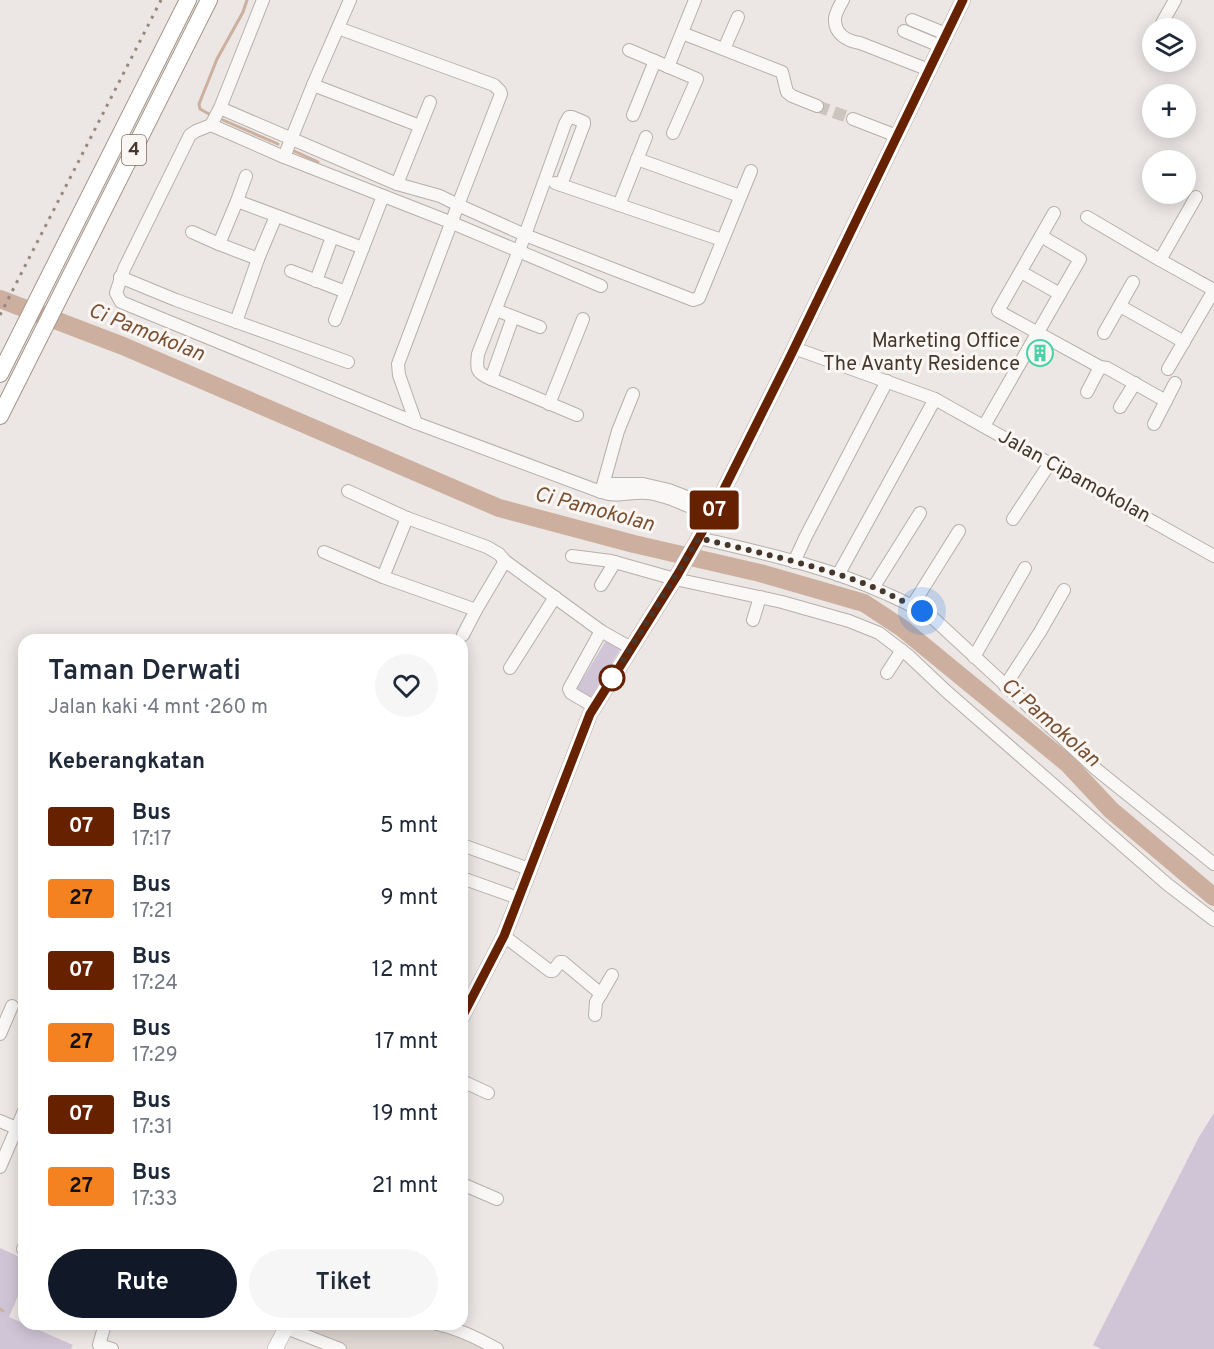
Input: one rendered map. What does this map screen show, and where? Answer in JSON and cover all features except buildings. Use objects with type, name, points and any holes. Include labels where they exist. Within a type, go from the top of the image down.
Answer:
[{"type":"highway","name":"4","points":[[0,374],[188,0]]},
{"type":"highway","name":"4","points":[[0,416],[209,0]]},
{"type":"main road","points":[[468,1005],[504,936],[590,714],[676,577],[713,512],[963,0]]},
{"type":"main road","points":[[275,1349],[285,1330]]},
{"type":"street","points":[[263,0],[212,125],[190,135],[120,277],[116,293],[118,298],[124,303],[416,423],[601,492]]},
{"type":"street","points":[[284,157],[350,0]]},
{"type":"street","points":[[668,67],[695,0]]},
{"type":"street","points":[[843,0],[835,18],[839,34],[853,42],[928,70]]},
{"type":"street","points":[[1165,18],[1175,0]]},
{"type":"street","points":[[724,49],[738,16]]},
{"type":"street","points":[[912,20],[943,40]]},
{"type":"street","points":[[338,28],[494,85],[501,94],[398,364],[399,375],[416,423]]},
{"type":"street","points":[[904,31],[943,40]]},
{"type":"street","points":[[681,33],[782,72],[787,92],[817,106]]},
{"type":"street","points":[[629,51],[697,79],[674,133]]},
{"type":"street","points":[[633,115],[655,61]]},
{"type":"street","points":[[313,85],[420,126]]},
{"type":"street","points":[[397,184],[430,102]]},
{"type":"street","points":[[220,108],[397,184],[440,196],[454,214],[518,251],[601,286]]},
{"type":"street","points":[[561,185],[584,124],[572,117],[569,117],[565,124],[525,235],[478,354],[477,365],[480,375],[577,415]]},
{"type":"street","points":[[853,119],[897,136]]},
{"type":"street","points":[[212,125],[284,157],[383,196],[525,235],[695,300],[699,298],[751,171]]},
{"type":"street","points":[[620,205],[646,137]]},
{"type":"street","points":[[637,159],[740,196]]},
{"type":"street","points":[[219,244],[246,176]]},
{"type":"street","points":[[545,180],[722,240]]},
{"type":"street","points":[[335,320],[383,196]]},
{"type":"street","points":[[237,201],[363,248]]},
{"type":"street","points":[[1160,260],[1192,204]]},
{"type":"street","points":[[1054,213],[998,311],[1166,401]]},
{"type":"street","points":[[236,322],[276,216]]},
{"type":"street","points":[[1087,217],[1214,290],[1168,369]]},
{"type":"street","points":[[192,232],[258,259]]},
{"type":"street","points":[[316,281],[332,237]]},
{"type":"street","points":[[984,426],[1080,259],[1041,237]]},
{"type":"street","points":[[291,272],[346,292]]},
{"type":"street","points":[[1021,272],[1060,294]]},
{"type":"street","points":[[120,277],[176,300],[348,362]]},
{"type":"street","points":[[1104,333],[1133,282]]},
{"type":"street","points":[[1120,306],[1184,342]]},
{"type":"street","points":[[496,310],[540,327]]},
{"type":"street","points":[[490,379],[513,317]]},
{"type":"street","points":[[549,404],[583,319]]},
{"type":"street","name":"Jalan Cipamokolan","points":[[797,342],[935,399],[1214,556]]},
{"type":"street","points":[[1087,392],[1100,367]]},
{"type":"street","points":[[794,562],[887,381]]},
{"type":"street","points":[[1120,407],[1135,383]]},
{"type":"street","points":[[1154,424],[1176,383]]},
{"type":"street","points":[[601,492],[618,431],[633,394]]},
{"type":"street","points":[[838,575],[935,399]]},
{"type":"street","points":[[1013,519],[1050,463]]},
{"type":"street","points":[[601,492],[611,484],[643,484],[669,490],[713,512]]},
{"type":"street","points":[[348,491],[407,518],[487,547],[601,631],[631,648]]},
{"type":"street","points":[[873,588],[920,513]]},
{"type":"street","points":[[383,577],[407,518]]},
{"type":"street","points":[[912,606],[958,531]]},
{"type":"street","points":[[697,541],[794,562],[838,575],[873,588],[934,619],[1096,769],[1214,864]]},
{"type":"street","points":[[324,552],[383,577],[476,609]]},
{"type":"street","points":[[572,556],[615,562],[760,597],[849,621],[879,633],[902,650],[946,692],[1167,884],[1214,920]]},
{"type":"street","points":[[464,634],[505,561]]},
{"type":"street","points":[[601,585],[615,562]]},
{"type":"street","points":[[974,657],[1026,568]]},
{"type":"street","points":[[1005,686],[1064,590]]},
{"type":"street","points":[[510,668],[555,597]]},
{"type":"street","points":[[753,620],[760,597]]},
{"type":"street","points":[[595,707],[568,689],[601,631]]},
{"type":"street","points":[[887,673],[902,650]]},
{"type":"street","points":[[468,846],[529,869]]},
{"type":"street","points":[[468,880],[518,898]]},
{"type":"street","points":[[504,936],[550,971],[563,962],[601,993]]},
{"type":"street","points":[[595,1015],[596,1002],[612,975]]},
{"type":"street","points":[[0,1034],[12,1006]]},
{"type":"street","points":[[468,1085],[488,1093]]},
{"type":"street","points":[[0,1121],[18,1129]]},
{"type":"street","points":[[0,1167],[18,1134]]},
{"type":"street","points":[[468,1187],[497,1199]]},
{"type":"street","points":[[103,1330],[99,1345],[111,1349]]},
{"type":"street","points":[[296,1330],[340,1349]]},
{"type":"street","points":[[457,1330],[479,1338],[497,1349]]},
{"type":"shaded area","points":[[607,639],[621,648],[590,699],[576,690]]},
{"type":"shaded area","points":[[1214,1113],[1214,1349],[1101,1349],[1093,1345],[1199,1137]]},
{"type":"shaded area","points":[[0,1248],[18,1256],[18,1296],[9,1317],[18,1321],[18,1330],[39,1330],[73,1345],[71,1349],[0,1349]]},
{"type":"shaded area","points":[[302,1330],[461,1330],[505,1349],[342,1349],[300,1333]]},
{"type":"waterway","points":[[209,114],[200,109],[199,104],[217,59],[243,12],[247,0]]},
{"type":"waterway","points":[[223,120],[278,144]]},
{"type":"waterway","points":[[294,151],[318,162]]},
{"type":"waterway","name":"Ci Pamokolan","points":[[0,299],[123,346],[499,508],[634,544],[760,573],[864,603],[902,628],[1068,764],[1111,810],[1214,897]]},
{"type":"tunnel","points":[[817,106],[853,119]]},
{"type":"railway","points":[[0,315],[161,0]]},
{"type":"bus line","name":"07","points":[[468,1005],[504,936],[590,714],[705,527],[963,0]]},
{"type":"place","name":"Marketing Office The Avanty Residence","points":[[1040,353]]},
{"type":"route","points":[[612,678],[699,538],[846,577],[922,611]]}]
